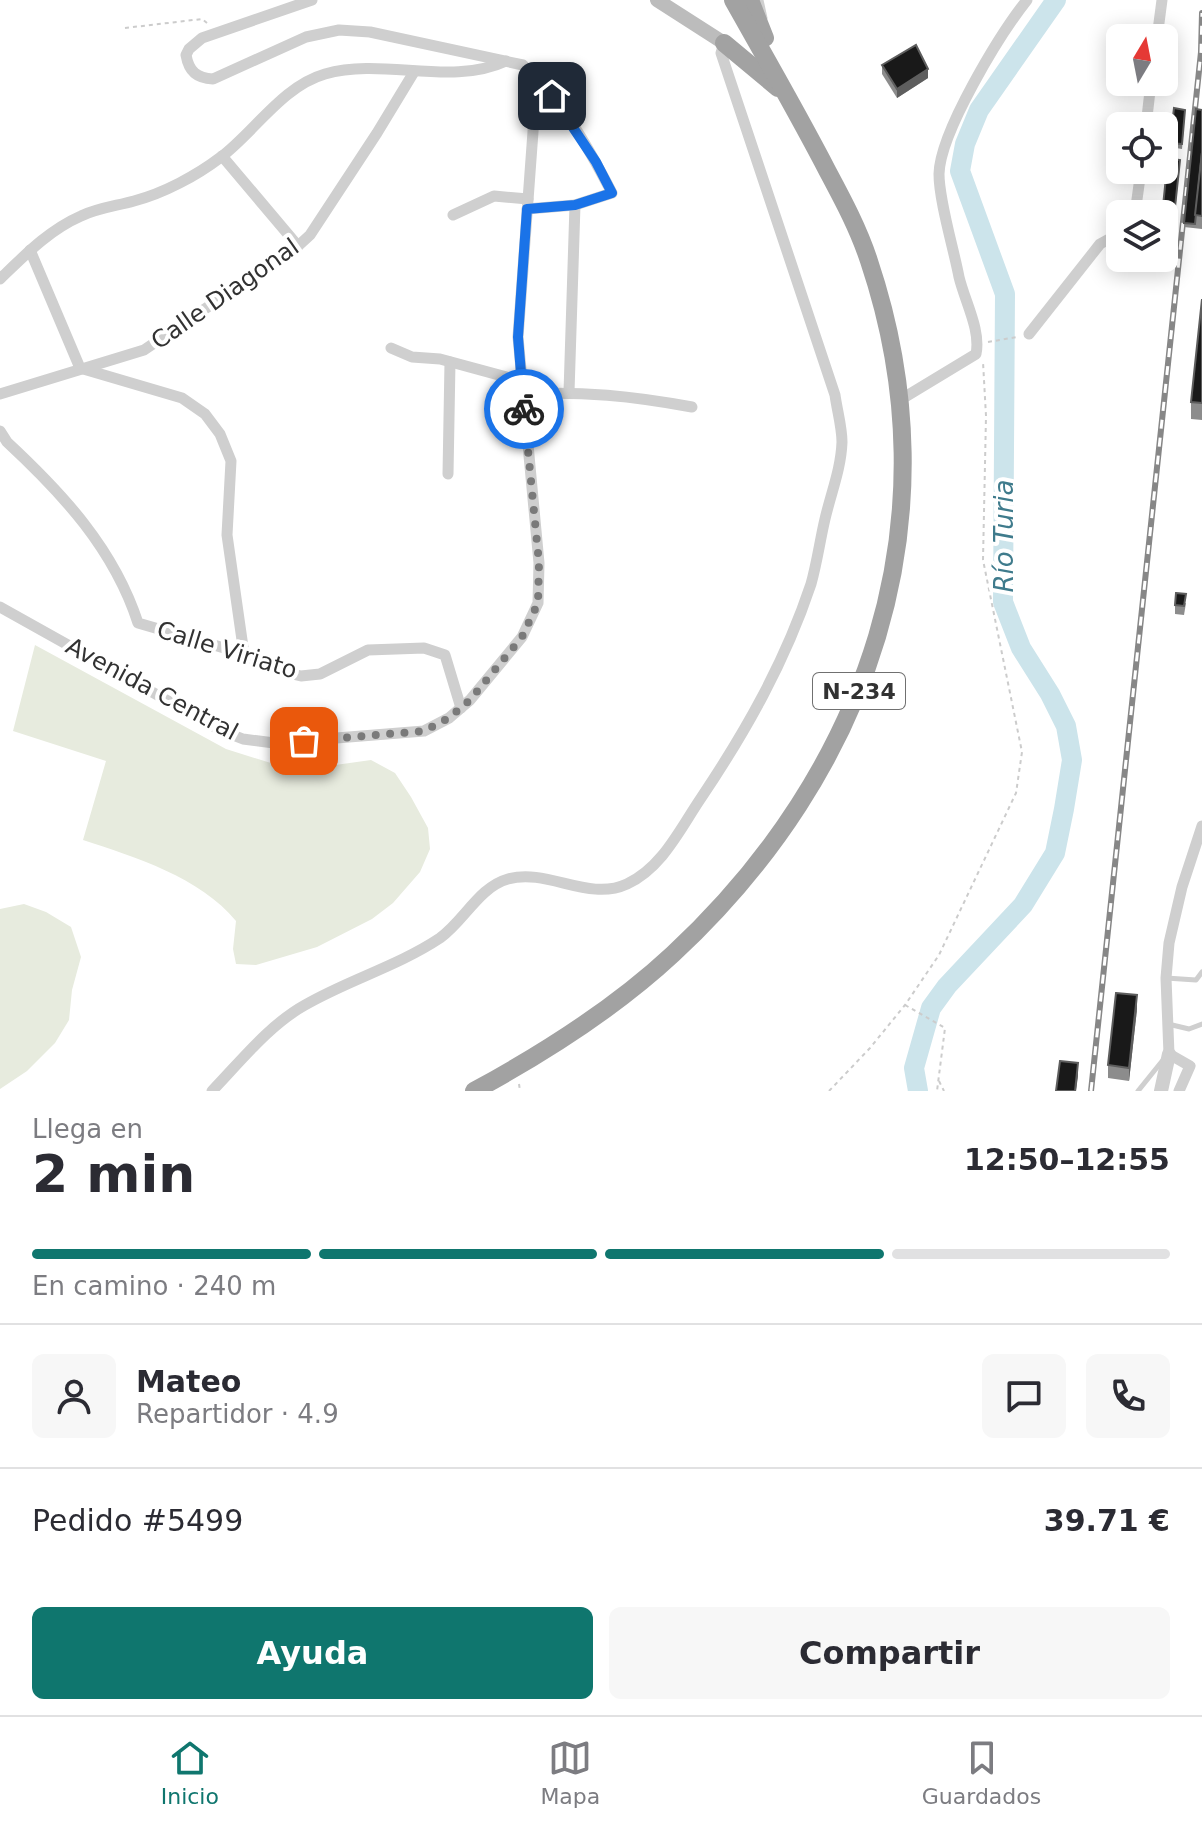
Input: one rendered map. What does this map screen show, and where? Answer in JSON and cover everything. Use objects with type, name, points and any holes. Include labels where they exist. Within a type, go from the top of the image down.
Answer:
[{"type":"highway","name":"N-234","points":[[474,1091],[560,1041],[623,995],[672,955],[716,910],[778,834],[841,732],[868,669],[886,611],[903,502],[900,400],[889,331],[868,259],[842,200],[733,0]]},
{"type":"highway","points":[[750,0],[769,48],[771,68]]},
{"type":"highway","points":[[724,43],[787,95]]},
{"type":"main road","points":[[657,0],[724,43]]},
{"type":"street","points":[[312,0],[202,38],[189,49],[187,63],[198,77],[213,79],[306,37],[339,30],[370,32],[523,65],[537,77],[567,116],[612,193],[575,205],[527,204],[494,196],[453,215]]},
{"type":"street","points":[[900,400],[976,354],[978,342],[961,286],[939,175],[943,153],[971,90],[1027,0]]},
{"type":"street","points":[[1159,24],[1162,0]]},
{"type":"street","points":[[212,1091],[292,1012],[441,937],[487,892],[503,881],[538,877],[605,889],[627,884],[640,876],[666,851],[764,697],[787,648],[811,581],[837,482],[842,440],[835,395],[721,53],[724,43]]},
{"type":"street","points":[[0,279],[30,250],[80,216],[151,196],[222,156],[277,105],[312,79],[345,70],[488,70],[507,61]]},
{"type":"street","name":"Calle Diagonal","points":[[0,394],[144,350],[298,246],[310,235],[414,72]]},
{"type":"street","name":"Avenida Central","points":[[0,607],[220,730],[253,742],[424,731],[449,718],[470,700],[522,637],[538,603],[539,563],[518,337],[537,77]]},
{"type":"street","points":[[222,156],[298,246]]},
{"type":"street","points":[[569,392],[575,205]]},
{"type":"street","points":[[1029,334],[1100,244],[1106,241]]},
{"type":"street","points":[[30,250],[80,368],[182,398],[205,414],[220,434],[231,461],[227,535],[244,654]]},
{"type":"street","points":[[391,348],[412,357],[450,362],[522,387],[627,395],[692,407]]},
{"type":"street","points":[[448,474],[450,362]]},
{"type":"street","name":"Calle Viriato","points":[[0,431],[7,442],[71,504],[111,561],[138,623],[244,654],[280,671],[301,676],[320,674],[368,650],[424,648],[445,655],[461,708]]},
{"type":"street","points":[[1161,1091],[1169,1054],[1166,978],[1175,913],[1202,826]]},
{"type":"street","points":[[1169,1054],[1190,1066]]},
{"type":"street","points":[[1179,1091],[1190,1066],[1202,1058]]},
{"type":"lane","points":[[761,0],[765,17],[762,30]]},
{"type":"lane","points":[[1166,978],[1196,980],[1202,972]]},
{"type":"lane","points":[[1167,1023],[1189,1029],[1202,1024]]},
{"type":"lane","points":[[1138,1091],[1169,1054]]},
{"type":"path","points":[[125,28],[202,19],[222,31]]},
{"type":"path","points":[[999,341],[1015,337]]},
{"type":"path","points":[[829,1091],[905,1005],[939,955],[1016,793],[1022,752],[983,560],[986,416],[983,365],[978,342]]},
{"type":"path","points":[[905,1005],[945,1028],[937,1091]]},
{"type":"path","points":[[938,1080],[944,1091]]},
{"type":"shaded area","points":[[35,645],[226,749],[274,764],[314,768],[371,760],[395,773],[428,828],[430,849],[420,872],[393,903],[372,919],[317,947],[256,965],[236,964],[233,949],[236,921],[204,892],[166,870],[83,840],[106,761],[13,731]]},
{"type":"shaded area","points":[[24,904],[46,912],[71,927],[81,957],[72,990],[69,1020],[55,1043],[27,1071],[0,1089],[0,909]]},
{"type":"building","points":[[916,45],[928,69],[897,89],[882,65]]},
{"type":"building","points":[[1174,108],[1185,110],[1182,144],[1178,144],[1178,112],[1174,112]]},
{"type":"building","points":[[1196,109],[1202,110],[1202,152],[1195,224],[1184,223]]},
{"type":"building","points":[[1202,152],[1202,216],[1195,215]]},
{"type":"building","points":[[1165,184],[1177,184],[1176,200],[1164,200]]},
{"type":"building","points":[[1202,299],[1202,403],[1191,402]]},
{"type":"building","points":[[1176,593],[1186,594],[1184,606],[1175,605]]},
{"type":"building","points":[[1116,993],[1137,995],[1129,1068],[1108,1065]]},
{"type":"building","points":[[1060,1061],[1078,1063],[1075,1091],[1056,1091]]},
{"type":"waterway","name":"Río Turia","points":[[918,1091],[914,1068],[931,1008],[947,986],[1023,905],[1055,853],[1072,760],[1066,726],[1021,648],[1003,602],[1005,294],[960,171],[965,144],[979,110],[1056,0]]},
{"type":"railway","points":[[1091,1091],[1201,52],[1202,13]]},
{"type":"way so far","points":[[304,741],[424,731],[449,718],[470,700],[522,637],[538,603],[539,563],[524,409]]},
{"type":"route","points":[[524,409],[518,337],[527,209],[575,205],[612,193],[596,162],[552,96]]}]
